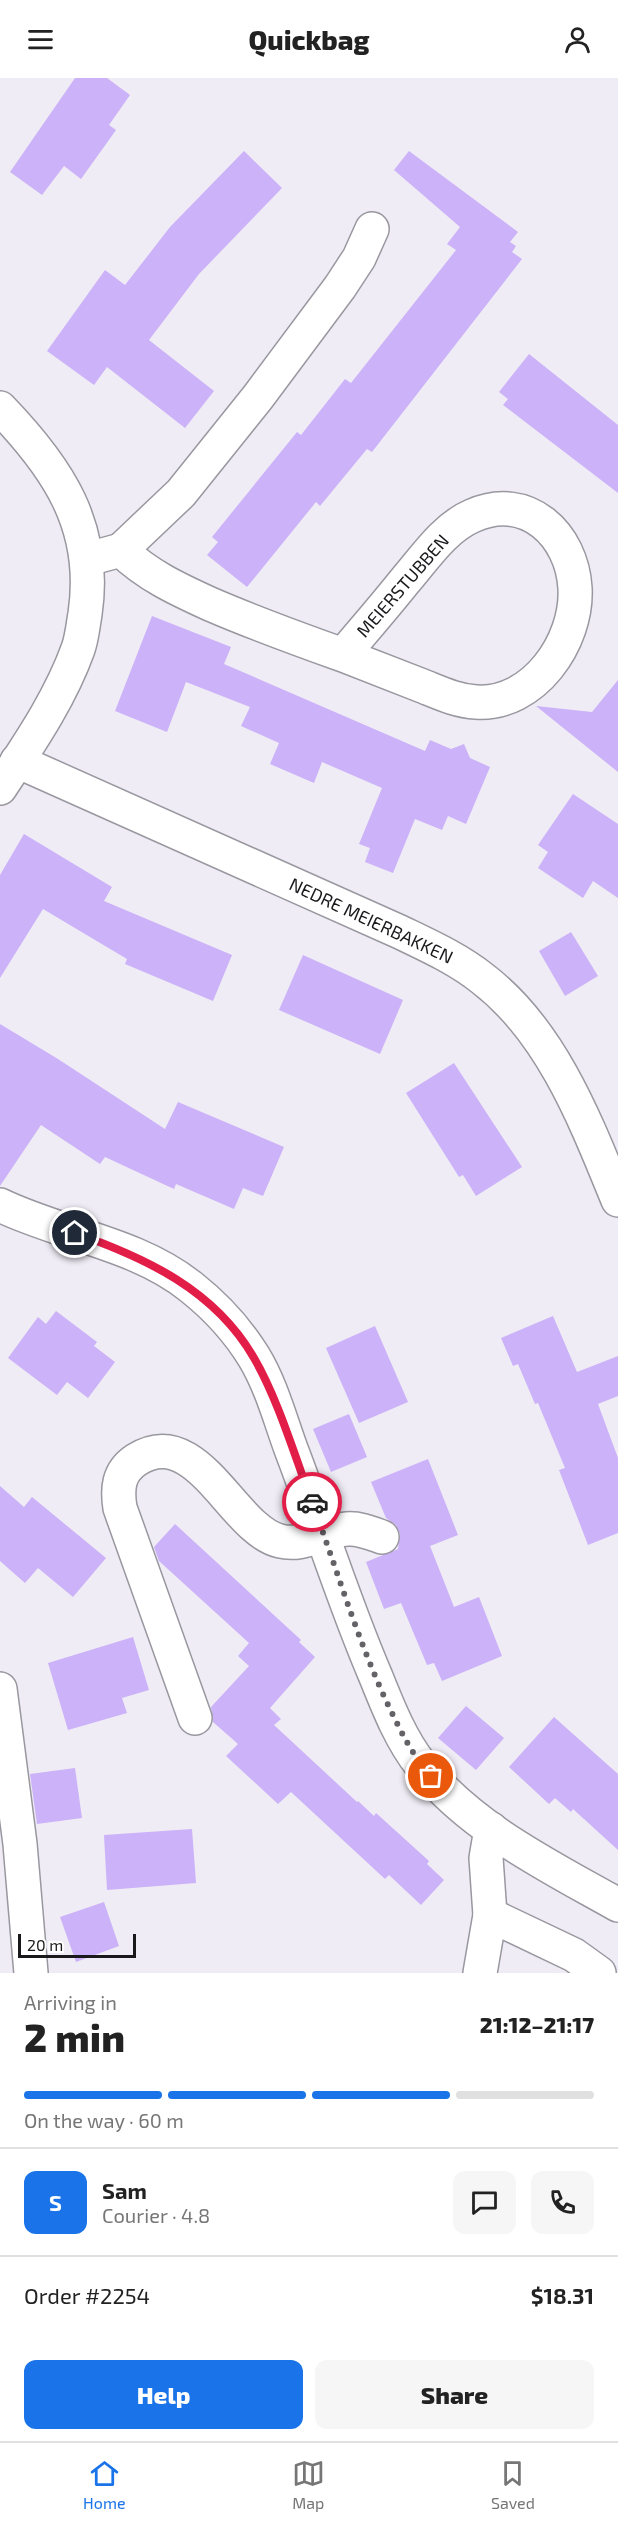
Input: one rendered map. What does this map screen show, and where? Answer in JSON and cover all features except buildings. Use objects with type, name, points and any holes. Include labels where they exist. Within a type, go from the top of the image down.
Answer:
[{"type":"street","points":[[88,559],[121,550],[181,493],[258,397],[340,287],[359,258],[372,229]]},
{"type":"street","points":[[0,408],[27,436],[62,486],[81,527],[88,559],[87,601],[79,647],[62,687],[9,775]]},
{"type":"street","name":"MEIERSTUBBEN","points":[[121,550],[138,567],[160,581],[256,624],[457,700],[496,702],[516,695],[535,682],[551,665],[563,641],[572,615],[576,590],[573,570],[566,550],[554,532],[540,519],[524,511],[491,511],[472,516],[450,531],[426,557],[343,656]]},
{"type":"street","name":"NEDRE MEIERBAKKEN","points":[[9,775],[389,927],[459,962],[485,980],[535,1032],[612,1168],[618,1200]]},
{"type":"street","points":[[0,1205],[119,1249],[158,1268],[190,1286],[217,1312],[254,1358],[267,1384],[324,1534],[362,1645],[404,1737],[420,1764],[473,1817],[618,1905]]},
{"type":"street","points":[[195,1718],[120,1508],[117,1492],[119,1481],[126,1468],[150,1453],[169,1453],[196,1463],[258,1530],[279,1541],[298,1542],[347,1529],[368,1531],[382,1538]]},
{"type":"street","points":[[0,1689],[20,1844],[31,1973]]},
{"type":"street","points":[[480,1973],[490,1915],[486,1858],[491,1829]]},
{"type":"street","points":[[490,1915],[574,1955],[599,1973]]},
{"type":"way so far","points":[[312,1502],[362,1645],[385,1698],[404,1737],[420,1764],[431,1776]]},
{"type":"route","points":[[75,1233],[119,1249],[190,1286],[239,1336],[254,1358],[267,1384],[312,1502]]}]
